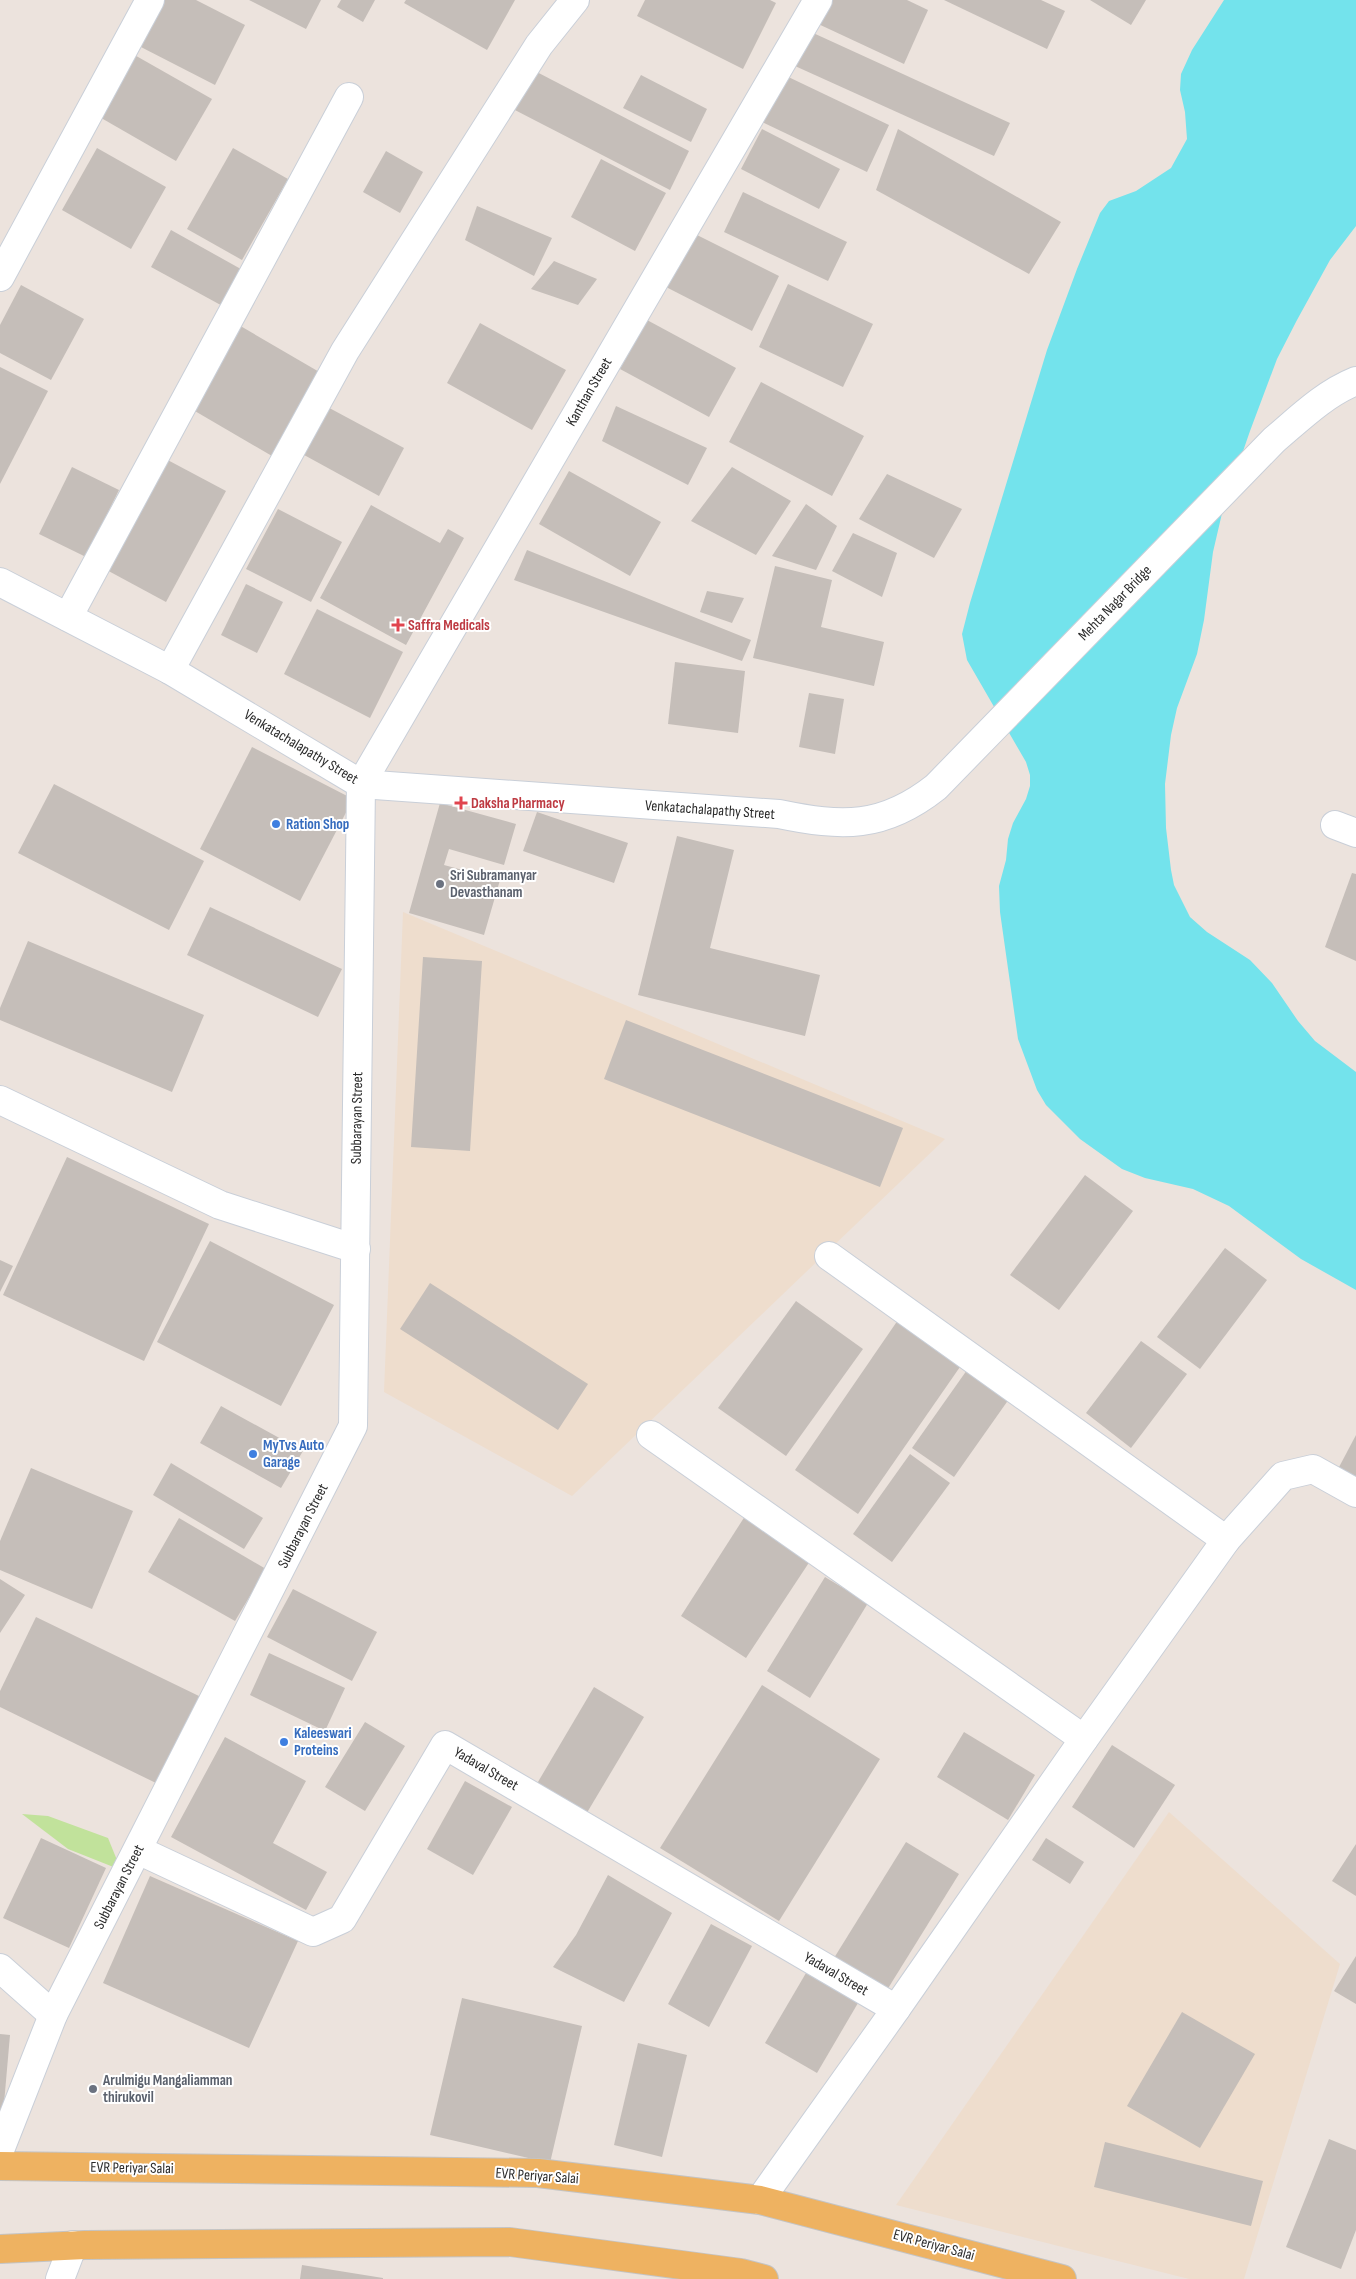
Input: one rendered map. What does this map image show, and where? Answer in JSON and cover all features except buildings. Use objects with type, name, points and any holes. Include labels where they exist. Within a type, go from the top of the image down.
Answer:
[{"type":"main road","name":"EVR Periyar Salai","points":[[0,2166],[538,2173],[760,2200],[1062,2279]]},
{"type":"main road","points":[[0,2248],[73,2245],[510,2242],[748,2277]]},
{"type":"street","points":[[0,277],[150,0]]},
{"type":"street","points":[[170,670],[345,351],[539,45],[575,0]]},
{"type":"street","name":"Kanthan Street","points":[[361,784],[818,0]]},
{"type":"street","points":[[68,617],[349,97]]},
{"type":"street","name":"Mehta Nagar Bridge","points":[[872,819],[901,810],[925,796],[948,777],[1274,440],[1321,400],[1356,381]]},
{"type":"street","name":"Venkatachalapathy Street","points":[[0,582],[170,670],[361,784],[779,814],[829,823],[858,823],[872,819]]},
{"type":"street","name":"Subbarayan Street","points":[[0,2150],[53,2014],[354,1426],[361,784]]},
{"type":"street","points":[[0,1100],[220,1206],[356,1249]]},
{"type":"street","points":[[829,1256],[1226,1540]]},
{"type":"street","points":[[651,1435],[1084,1739]]},
{"type":"street","points":[[760,2200],[1226,1540],[1283,1476],[1313,1469],[1356,1493]]},
{"type":"street","name":"Yadaval Street","points":[[138,1850],[312,1932],[342,1919],[445,1745],[896,2009]]},
{"type":"street","points":[[0,1968],[53,2014]]},
{"type":"street","points":[[60,2279],[73,2245]]},
{"type":"shaded area","points":[[403,912],[945,1139],[572,1496],[384,1392]]},
{"type":"shaded area","points":[[1169,1812],[1340,1964],[1244,2279],[1189,2279],[896,2205]]},
{"type":"green space","points":[[22,1814],[48,1816],[108,1838],[121,1870],[68,1849]]},
{"type":"water","points":[[1224,0],[1356,0],[1356,226],[1330,260],[1277,359],[1223,509],[1213,552],[1204,620],[1197,654],[1177,708],[1171,735],[1165,784],[1166,828],[1174,885],[1190,917],[1207,932],[1250,960],[1272,983],[1298,1021],[1315,1041],[1356,1072],[1356,1290],[1301,1259],[1229,1206],[1193,1189],[1145,1178],[1122,1169],[1080,1139],[1046,1105],[1037,1090],[1018,1039],[1000,912],[999,886],[1006,860],[1008,839],[1013,823],[1026,799],[1030,786],[1030,775],[1026,762],[967,660],[962,634],[1047,350],[1100,213],[1109,201],[1136,191],[1171,168],[1187,139],[1185,112],[1180,90],[1181,74],[1192,50]]},
{"type":"place","name":"Saffra Medicals","points":[[398,625]]},
{"type":"place","name":"Daksha Pharmacy","points":[[461,803]]},
{"type":"place","name":"Ration Shop","points":[[276,824]]},
{"type":"place","name":"Sri Subramanyar Devasthanam","points":[[440,884]]},
{"type":"place","name":"MyTvs Auto Garage","points":[[253,1454]]},
{"type":"place","name":"Kaleeswari Proteins","points":[[284,1742]]},
{"type":"place","name":"Arulmigu Mangaliamman thirukovil","points":[[93,2089]]}]
